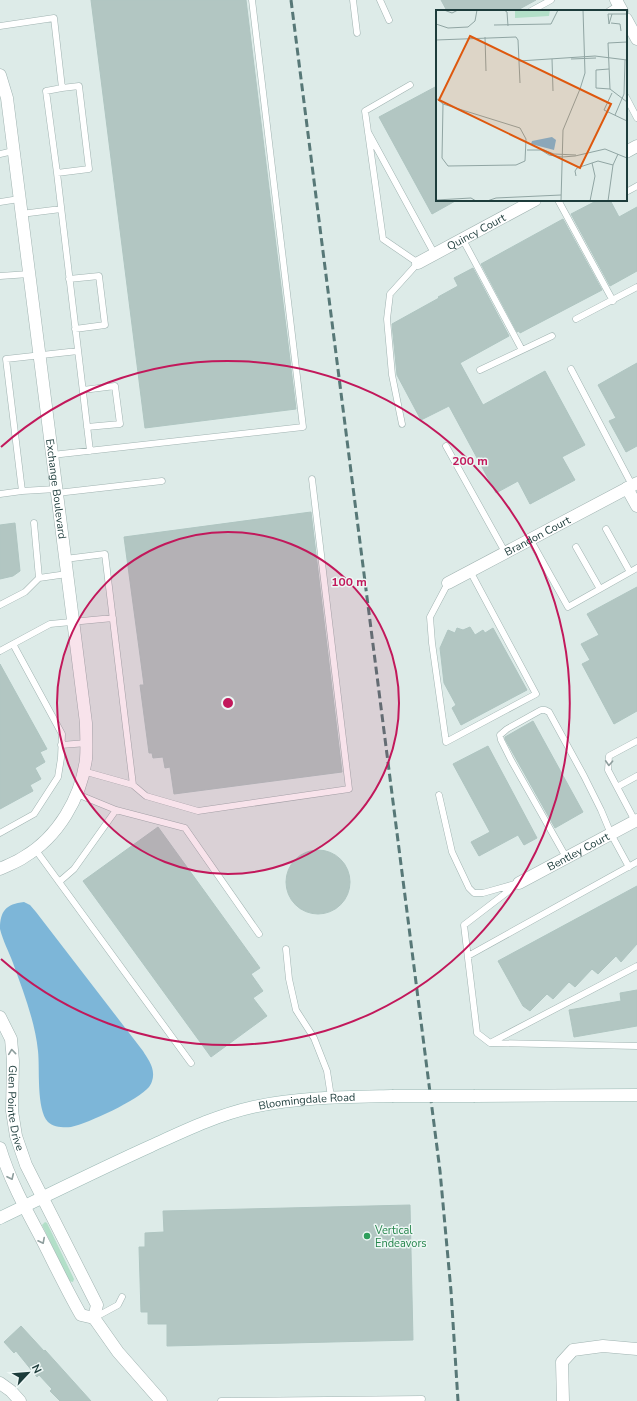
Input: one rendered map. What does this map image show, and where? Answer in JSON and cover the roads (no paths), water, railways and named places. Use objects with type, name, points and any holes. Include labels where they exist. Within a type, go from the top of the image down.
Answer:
[{"type":"street","points":[[627,20],[637,39]]},
{"type":"street","name":"Exchange Boulevard","points":[[0,75],[7,98],[86,722],[87,743],[86,760],[77,794],[61,822],[44,841],[26,856],[0,869]]},
{"type":"street","points":[[627,151],[637,146]]},
{"type":"street","name":"Quincy Court","points":[[418,263],[434,253],[533,201]]},
{"type":"street","points":[[632,485],[637,506]]},
{"type":"street","name":"Brandon Court","points":[[448,583],[632,485]]},
{"type":"street","name":"Bentley Court","points":[[519,884],[636,820]]},
{"type":"street","name":"Glen Pointe Drive","points":[[0,1017],[11,1039],[13,1061],[12,1111],[16,1136],[26,1165],[97,1305],[94,1318],[81,1315],[68,1292],[24,1206],[5,1165],[0,1148]]},
{"type":"street","name":"Bloomingdale Road","points":[[0,1218],[184,1130],[226,1114],[270,1103],[331,1097],[637,1094]]},
{"type":"street","points":[[68,1292],[86,1284]]},
{"type":"street","points":[[94,1318],[118,1352],[161,1401]]},
{"type":"street","points":[[563,1401],[562,1362],[573,1350],[603,1346],[637,1350]]},
{"type":"street","points":[[0,1383],[20,1401]]},
{"type":"lane","points":[[52,455],[303,427],[252,0]]},
{"type":"lane","points":[[353,0],[357,33]]},
{"type":"lane","points":[[380,0],[389,20]]},
{"type":"lane","points":[[533,10],[551,0]]},
{"type":"lane","points":[[0,26],[54,18],[62,88]]},
{"type":"lane","points":[[402,424],[392,375],[387,319],[390,294],[418,263],[383,239],[365,111],[410,85]]},
{"type":"lane","points":[[57,173],[89,169],[79,86],[46,91],[90,451]]},
{"type":"lane","points":[[627,99],[637,118]]},
{"type":"lane","points":[[368,132],[434,253]]},
{"type":"lane","points":[[0,154],[13,151]]},
{"type":"lane","points":[[628,191],[637,186]]},
{"type":"lane","points":[[0,202],[19,199]]},
{"type":"lane","points":[[559,201],[613,300]]},
{"type":"lane","points":[[21,214],[61,209]]},
{"type":"lane","points":[[462,238],[522,350]]},
{"type":"lane","points":[[0,276],[29,274]]},
{"type":"lane","points":[[69,279],[98,276],[105,325],[75,329]]},
{"type":"lane","points":[[576,319],[637,287]]},
{"type":"lane","points":[[480,370],[552,336]]},
{"type":"lane","points":[[22,491],[6,359],[78,351]]},
{"type":"lane","points":[[571,369],[632,485]]},
{"type":"lane","points":[[82,390],[115,386],[120,424],[87,427]]},
{"type":"lane","points":[[446,446],[505,552]]},
{"type":"lane","points":[[83,771],[133,785],[146,796],[198,811],[349,789],[312,479]]},
{"type":"lane","points":[[0,494],[22,491],[56,491],[162,482]]},
{"type":"lane","points":[[34,523],[39,578]]},
{"type":"lane","points":[[606,529],[630,572]]},
{"type":"lane","points":[[530,539],[568,607],[637,568]]},
{"type":"lane","points":[[576,547],[600,588]]},
{"type":"lane","points":[[65,558],[105,554],[133,785]]},
{"type":"lane","points":[[448,583],[430,617],[432,643],[446,742],[536,694],[470,571]]},
{"type":"lane","points":[[0,605],[25,592],[39,578],[67,574]]},
{"type":"lane","points":[[0,651],[50,624],[112,618]]},
{"type":"lane","points":[[0,832],[34,814],[58,777],[62,734],[13,644]]},
{"type":"lane","points":[[566,857],[501,740],[500,735],[502,732],[541,710],[549,712],[588,782],[611,834],[629,867]]},
{"type":"lane","points":[[636,820],[608,770],[609,756],[637,741]]},
{"type":"lane","points":[[61,745],[87,743]]},
{"type":"lane","points":[[617,786],[637,776]]},
{"type":"lane","points":[[77,794],[116,810],[185,828],[259,934]]},
{"type":"lane","points":[[439,795],[452,852],[469,888],[474,893],[483,893],[519,884]]},
{"type":"lane","points":[[59,882],[74,869],[116,810]]},
{"type":"lane","points":[[35,849],[191,1063]]},
{"type":"lane","points":[[468,956],[637,862]]},
{"type":"lane","points":[[519,884],[464,925],[477,1033],[490,1043],[637,1046]]},
{"type":"lane","points":[[286,949],[289,979],[296,1010],[314,1038],[327,1071],[331,1097]]},
{"type":"lane","points":[[490,1043],[637,966]]},
{"type":"lane","points":[[94,1318],[118,1305],[122,1297]]},
{"type":"lane","points":[[221,1401],[422,1399]]},
{"type":"water","points":[[24,902],[30,905],[36,912],[143,1051],[150,1062],[153,1072],[153,1077],[149,1087],[135,1098],[89,1121],[71,1127],[53,1125],[48,1122],[44,1116],[40,1098],[38,1051],[34,1029],[25,995],[0,929],[1,917],[5,910],[8,907]]},
{"type":"railway","points":[[291,0],[440,1171],[451,1291],[458,1401]]},
{"type":"place","name":"Vertical Endeavors","points":[[367,1236]]}]
